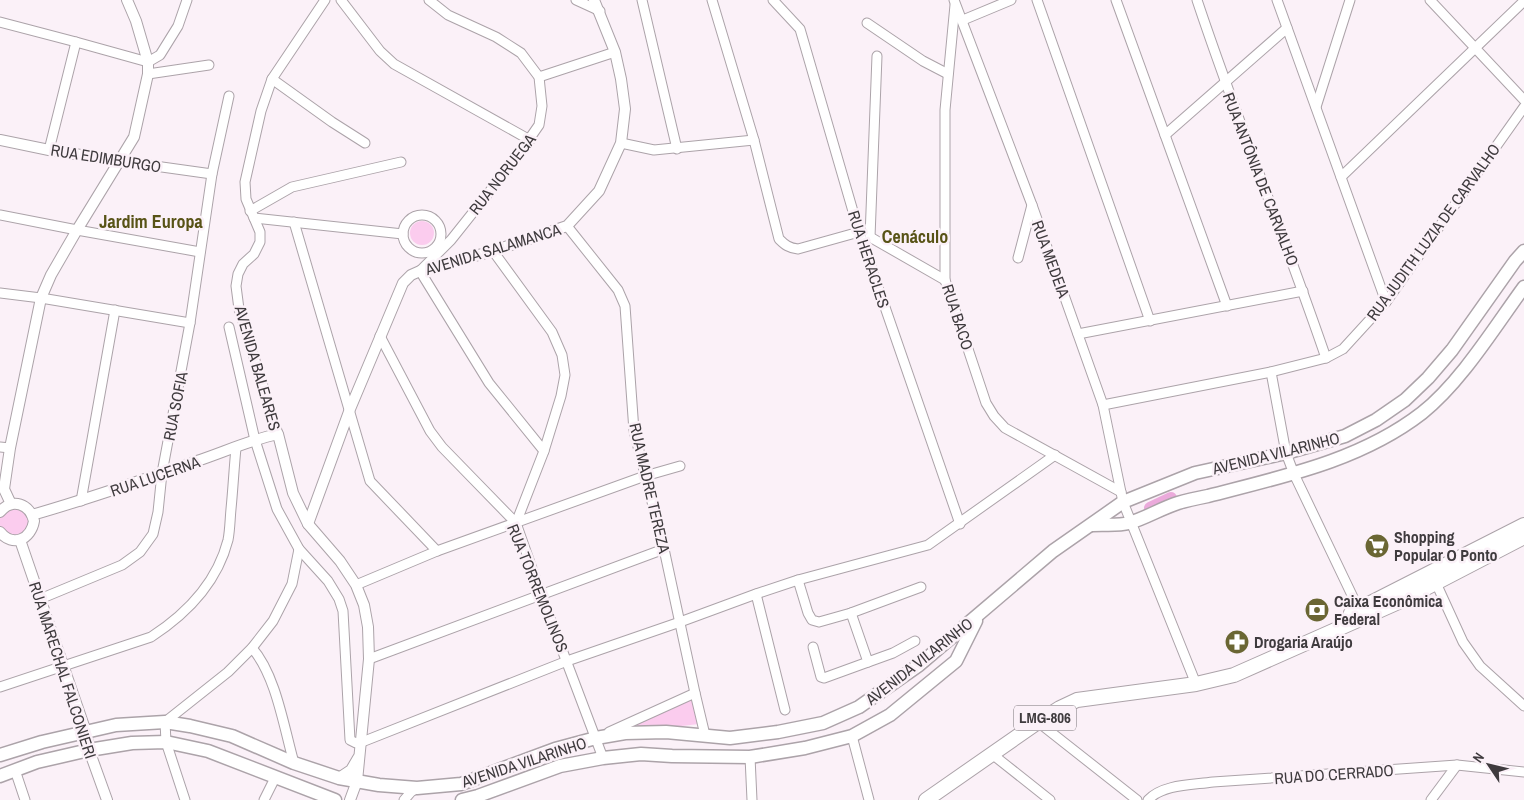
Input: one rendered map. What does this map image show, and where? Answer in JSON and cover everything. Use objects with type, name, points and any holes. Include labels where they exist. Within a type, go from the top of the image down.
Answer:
[{"type":"highway","name":"LMG-806","points":[[1361,613],[1430,572],[1524,525]]},
{"type":"highway","name":"LMG-806","points":[[926,800],[1038,722],[1077,700],[1191,682],[1232,668],[1361,613],[1404,600],[1524,537]]},
{"type":"main road","name":"AVENIDA VILARINHO","points":[[0,755],[42,742],[116,725],[165,722],[232,736],[294,763],[339,778],[380,785],[417,788],[461,784],[554,749],[625,733],[666,732],[730,738],[778,732],[824,723],[859,707],[919,665],[1053,552],[1089,526],[1122,497],[1195,473],[1286,453],[1345,436],[1376,420],[1405,400],[1428,378],[1452,350],[1524,251]]},
{"type":"main road","name":"AVENIDA VILARINHO","points":[[1089,526],[1126,524],[1178,503],[1294,474],[1348,455],[1385,437],[1422,413],[1450,386],[1524,287]]},
{"type":"main road","name":"AVENIDA VILARINHO","points":[[462,800],[560,766],[603,758],[642,754],[750,756],[805,748],[852,736],[890,715],[956,661],[981,612]]},
{"type":"main road","points":[[672,756],[694,754],[706,735]]},
{"type":"main road","points":[[730,738],[750,756]]},
{"type":"main road","points":[[37,762],[45,754],[42,742]]},
{"type":"main road","points":[[0,776],[37,762],[89,750],[132,743],[166,742],[208,751],[335,800]]},
{"type":"street","points":[[11,504],[4,489],[5,448],[41,298],[51,275],[77,230],[134,138],[148,74],[148,62],[136,21],[127,0]]},
{"type":"street","points":[[0,22],[148,62],[160,55],[178,26],[187,0]]},
{"type":"street","name":"AVENIDA BALEARES","points":[[325,0],[272,79],[261,111],[245,182],[246,199],[260,232],[260,242],[254,254],[244,264],[238,274],[236,286],[239,309],[278,434],[294,493],[308,524],[340,561],[356,585],[364,604],[368,627],[369,659],[357,781],[350,800]]},
{"type":"street","points":[[341,0],[380,51],[394,64],[530,140]]},
{"type":"street","points":[[429,0],[448,16],[496,37],[521,53],[539,77],[615,52]]},
{"type":"street","points":[[576,0],[600,11]]},
{"type":"street","name":"AVENIDA SALAMANCA","points":[[308,524],[350,409],[403,283],[411,275],[420,271],[493,251],[568,226],[599,191],[621,143],[625,109],[615,52],[594,0]]},
{"type":"street","points":[[642,0],[677,149]]},
{"type":"street","points":[[712,0],[754,140],[779,239],[784,245],[798,249],[859,232]]},
{"type":"street","name":"RUA HERACLES","points":[[773,0],[800,29],[859,232],[866,240],[960,524]]},
{"type":"street","points":[[963,20],[1011,0]]},
{"type":"street","points":[[1037,0],[1150,321]]},
{"type":"street","points":[[1116,0],[1227,306]]},
{"type":"street","name":"RUA ANTÔNIA DE CARVALHO","points":[[1197,0],[1225,83],[1303,291],[1326,358]]},
{"type":"street","points":[[1277,0],[1386,302]]},
{"type":"street","points":[[1316,107],[1350,0]]},
{"type":"street","points":[[1430,0],[1524,100]]},
{"type":"street","points":[[1341,177],[1524,1]]},
{"type":"street","name":"RUA MEDEIA","points":[[955,2],[1032,204],[1104,405],[1126,524],[1191,682]]},
{"type":"street","name":"RUA BACO","points":[[955,2],[945,110],[945,280],[986,403],[1005,428],[1055,455],[1122,497]]},
{"type":"street","points":[[867,24],[948,74]]},
{"type":"street","points":[[1165,135],[1287,28]]},
{"type":"street","points":[[49,150],[76,42]]},
{"type":"street","points":[[877,56],[866,240],[945,280]]},
{"type":"street","points":[[148,74],[209,65]]},
{"type":"street","name":"RUA NORUEGA","points":[[420,271],[451,240],[530,140],[539,125],[542,106],[539,77]]},
{"type":"street","points":[[272,79],[365,143]]},
{"type":"street","points":[[212,174],[229,96]]},
{"type":"street","name":"RUA JUDITH LUZIA DE CARVALHO","points":[[1104,405],[1271,372],[1326,358],[1343,348],[1386,302],[1524,107]]},
{"type":"street","name":"RUA EDIMBURGO","points":[[0,140],[49,150],[212,174]]},
{"type":"street","points":[[621,143],[654,150],[754,140]]},
{"type":"street","points":[[252,214],[292,187],[401,162]]},
{"type":"street","name":"RUA SOFIA","points":[[40,599],[122,565],[140,552],[153,534],[158,512],[162,473],[190,323],[212,174]]},
{"type":"street","points":[[1018,258],[1032,204]]},
{"type":"street","points":[[252,214],[294,222],[403,234]]},
{"type":"street","points":[[0,215],[200,252]]},
{"type":"street","points":[[418,215],[425,215],[436,221],[439,226],[440,239],[434,248],[422,252],[411,249],[404,240],[403,234],[407,222],[418,215]]},
{"type":"street","points":[[294,222],[350,409],[364,466],[370,481],[437,551]]},
{"type":"street","name":"RUA MADRE TEREZA","points":[[568,226],[618,290],[625,306],[634,431],[664,549],[706,735]]},
{"type":"street","points":[[440,239],[451,240]]},
{"type":"street","points":[[493,251],[552,332],[562,355],[565,375],[562,396],[544,451],[516,522]]},
{"type":"street","points":[[422,252],[420,271],[489,383],[544,451]]},
{"type":"street","points":[[1078,334],[1303,291]]},
{"type":"street","points":[[0,293],[190,323]]},
{"type":"street","points":[[81,501],[115,310]]},
{"type":"street","name":"AVENIDA BALEARES","points":[[229,327],[255,440],[276,509],[300,549],[328,581],[339,599],[344,612],[350,740],[356,743],[362,742]]},
{"type":"street","name":"RUA TORREMOLINOS","points":[[380,336],[430,431],[442,447],[516,522],[603,758]]},
{"type":"street","points":[[1271,372],[1286,453],[1294,474],[1361,613]]},
{"type":"street","name":"RUA LUCERNA","points":[[32,515],[81,501],[255,440],[278,434]]},
{"type":"street","points":[[0,687],[152,637],[173,623],[192,606],[208,585],[220,563],[228,538],[236,448]]},
{"type":"street","points":[[362,742],[567,661],[756,594],[798,580],[928,545],[1055,455]]},
{"type":"street","points":[[356,585],[437,551],[645,476],[680,466]]},
{"type":"street","points":[[0,512],[11,504],[22,505],[28,509],[34,521],[30,533],[20,540],[8,539],[0,532]]},
{"type":"street","name":"RUA MARECHAL FALCONIERI","points":[[20,540],[86,732],[89,750],[106,800]]},
{"type":"street","points":[[185,800],[166,742],[165,722],[228,672],[252,648],[273,621],[292,584],[300,549]]},
{"type":"street","points":[[369,659],[664,549]]},
{"type":"street","points":[[798,580],[808,613],[812,620],[819,622],[851,613],[921,587]]},
{"type":"street","points":[[1436,583],[1463,642],[1480,666],[1524,706]]},
{"type":"street","points":[[756,594],[784,710]]},
{"type":"street","points":[[851,613],[868,662]]},
{"type":"street","points":[[813,647],[821,677],[824,678],[893,653],[914,641]]},
{"type":"street","points":[[252,648],[261,658],[268,672],[294,763]]},
{"type":"street","points":[[596,738],[695,693]]},
{"type":"street","points":[[1038,722],[1137,800]]},
{"type":"street","points":[[852,736],[869,800]]},
{"type":"street","points":[[992,754],[1050,800]]},
{"type":"street","name":"AVENIDA BALEARES","points":[[339,778],[351,770],[360,755]]},
{"type":"street","points":[[750,756],[752,800]]},
{"type":"street","points":[[1432,800],[1457,766]]},
{"type":"street","name":"RUA DO CERRADO","points":[[1148,800],[1158,793],[1177,787],[1213,782],[1457,766],[1524,772]]},
{"type":"street","points":[[15,770],[25,800]]},
{"type":"street","points":[[264,800],[275,778]]},
{"type":"street","points":[[404,800],[410,792],[417,788]]},
{"type":"shaded area","points":[[422,221],[431,224],[434,233],[431,242],[422,245],[413,242],[410,233],[413,224]]},
{"type":"shaded area","points":[[24,508],[31,527],[14,538],[0,529],[0,516],[6,509]]},
{"type":"shaded area","points":[[693,696],[699,724],[605,735]]},
{"type":"waterway","points":[[1150,508],[1171,498]]},
{"type":"place","name":"Shopping Popular O Ponto","points":[[1377,546]]},
{"type":"place","name":"Caixa Econômica Federal","points":[[1317,610]]},
{"type":"place","name":"Drogaria Araújo","points":[[1237,642]]},
{"type":"district","name":"Jardim Europa","points":[[151,222]]},
{"type":"district","name":"Cenáculo","points":[[915,237]]}]
